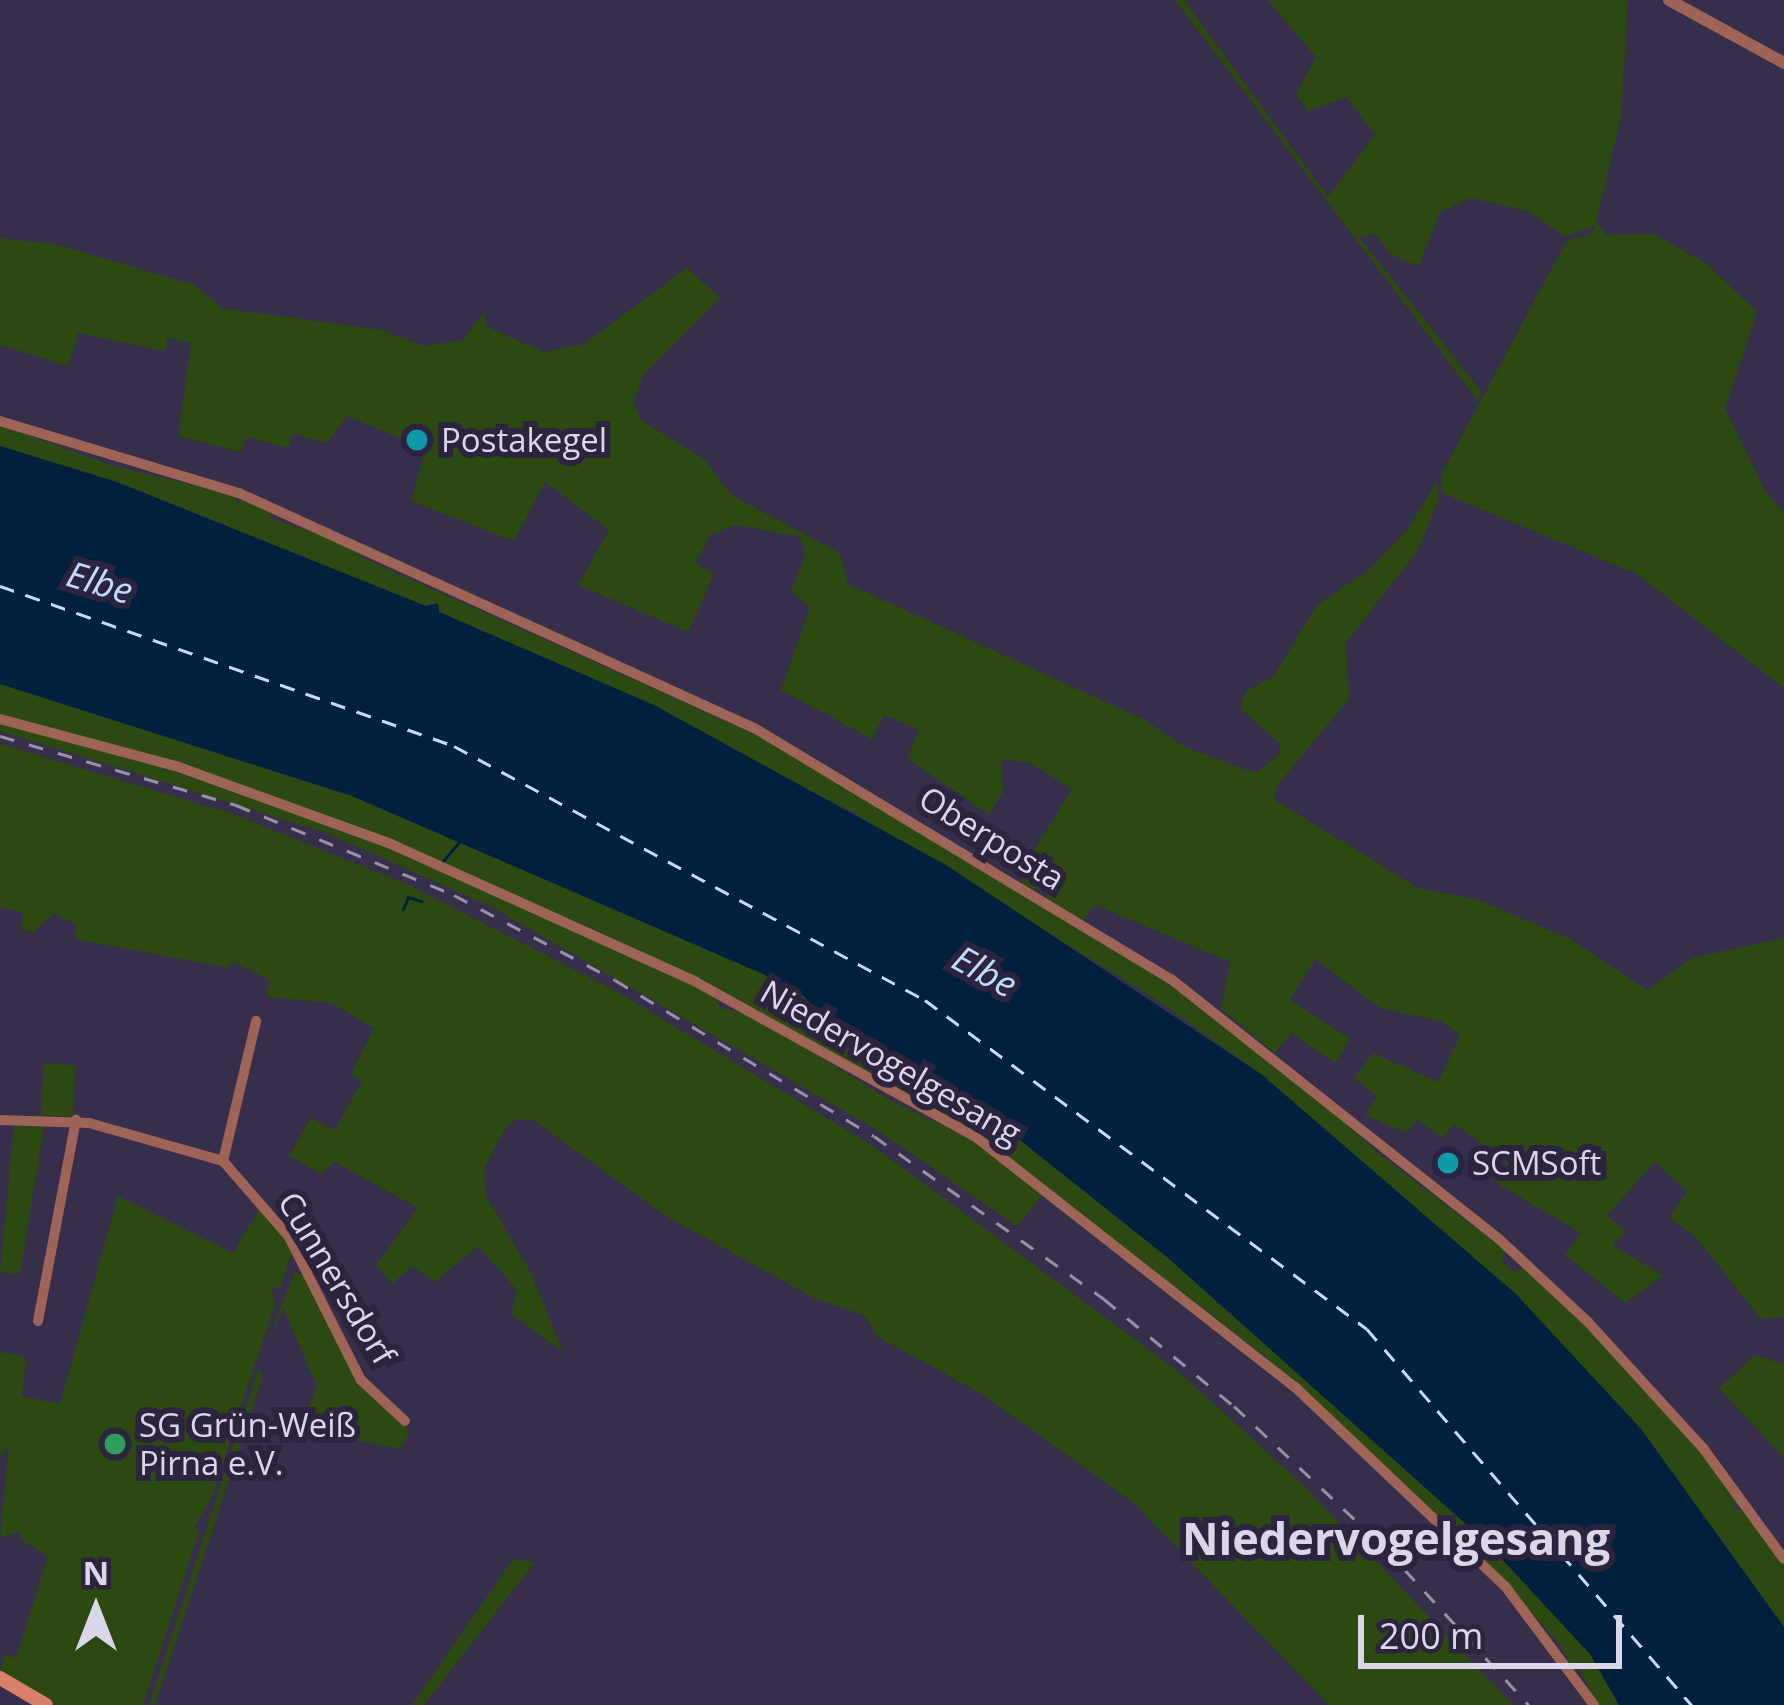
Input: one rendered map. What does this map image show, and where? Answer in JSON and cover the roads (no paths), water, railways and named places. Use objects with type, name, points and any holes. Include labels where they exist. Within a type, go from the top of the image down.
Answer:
[{"type":"main road","points":[[0,1678],[46,1705]]},
{"type":"street","points":[[1669,0],[1784,63]]},
{"type":"street","name":"Oberposta","points":[[0,422],[239,493],[756,729],[1171,979],[1302,1076],[1374,1147],[1499,1239],[1588,1322],[1703,1448],[1784,1559]]},
{"type":"street","name":"Niedervogelgesang","points":[[0,718],[176,766],[391,844],[697,982],[977,1138],[1295,1387],[1505,1586],[1594,1705]]},
{"type":"street","points":[[0,1120],[76,1120],[223,1161],[256,1021]]},
{"type":"street","points":[[38,1321],[76,1120]]},
{"type":"street","name":"Cunnersdorf","points":[[223,1161],[290,1237],[362,1380],[405,1420]]},
{"type":"water","name":"Elbe","points":[[0,446],[117,482],[426,606],[438,603],[439,612],[654,705],[946,865],[1261,1074],[1516,1294],[1641,1429],[1784,1627],[1784,1705],[1619,1705],[1590,1654],[1486,1542],[1167,1257],[968,1099],[846,1036],[795,988],[352,796],[0,684]]},
{"type":"waterway","points":[[443,861],[460,841]]},
{"type":"waterway","points":[[403,909],[408,897],[421,901]]},
{"type":"railway","points":[[0,736],[236,805],[454,895],[615,980],[874,1136],[1104,1299],[1234,1406],[1384,1547],[1529,1705]]},
{"type":"place","name":"Postakegel","points":[[417,440]]},
{"type":"place","name":"SCMSoft","points":[[1448,1163]]},
{"type":"place","name":"SG Grün-Weiß Pirna e.V.","points":[[115,1444]]},
{"type":"district","name":"Niedervogelgesang","points":[[1396,1538]]}]
